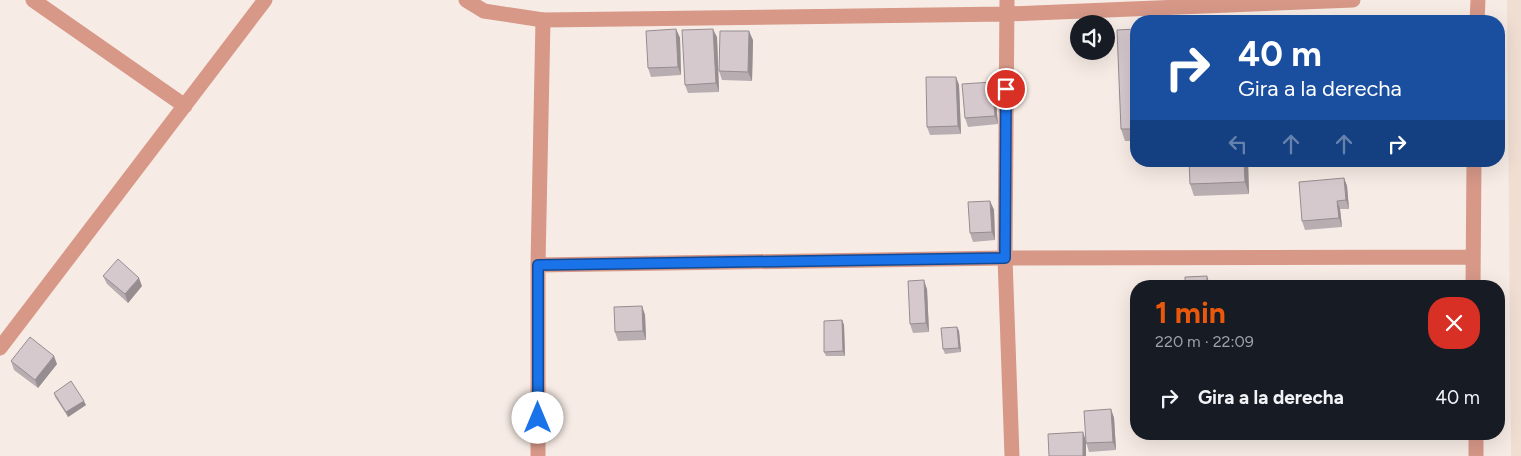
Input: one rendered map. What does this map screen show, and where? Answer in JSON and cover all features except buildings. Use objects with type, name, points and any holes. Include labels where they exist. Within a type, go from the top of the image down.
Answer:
[{"type":"street","points":[[33,0],[185,106]]},
{"type":"street","points":[[0,348],[265,0]]},
{"type":"street","points":[[466,0],[484,11],[543,20],[1007,7],[1353,0]]},
{"type":"street","points":[[1477,15],[1478,0]]},
{"type":"street","points":[[1007,7],[1005,258],[1012,456]]},
{"type":"street","points":[[538,456],[538,265],[543,20]]},
{"type":"street","points":[[1473,280],[1474,167]]},
{"type":"street","points":[[538,265],[1005,258],[1472,257]]},
{"type":"street","points":[[1476,440],[1476,456]]},
{"type":"shaded area","points":[[1507,0],[1521,0],[1521,456],[1511,456]]},
{"type":"route","points":[[538,418],[538,265],[1005,258],[1006,89]]}]
